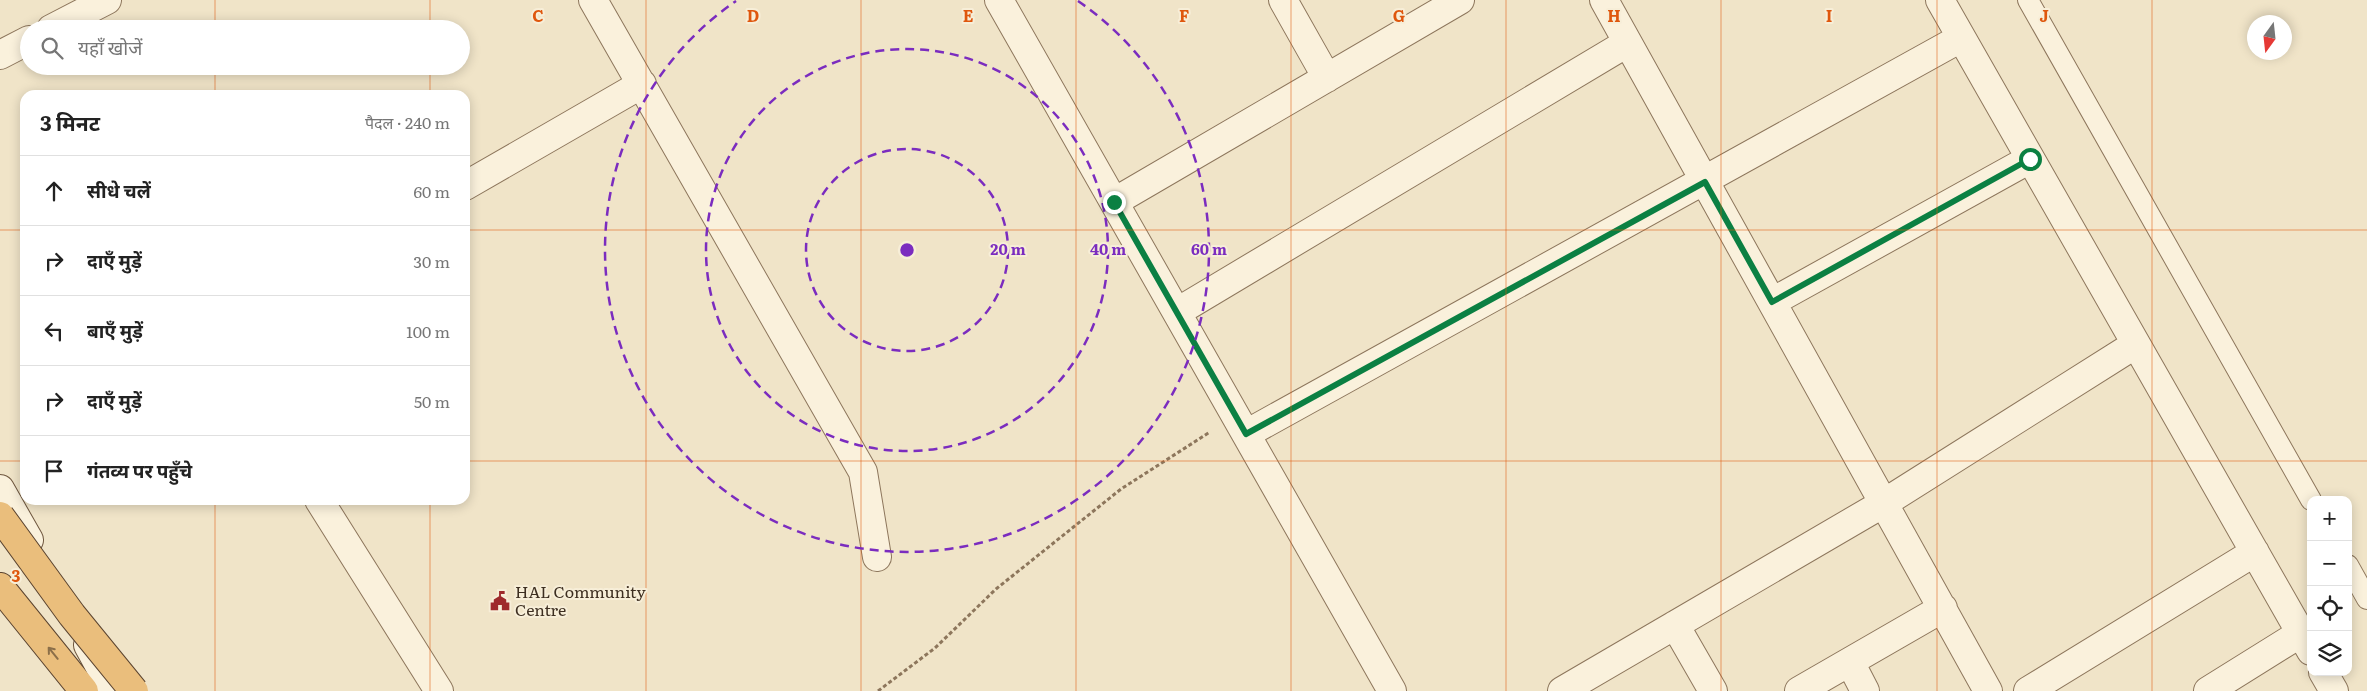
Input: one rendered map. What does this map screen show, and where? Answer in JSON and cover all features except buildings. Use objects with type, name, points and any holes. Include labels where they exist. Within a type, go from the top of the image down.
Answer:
[{"type":"highway","points":[[0,516],[72,615],[134,691]]},
{"type":"highway","points":[[0,587],[84,691]]},
{"type":"street","points":[[68,20],[107,0]]},
{"type":"street","points":[[594,0],[863,472],[877,557]]},
{"type":"street","points":[[1000,0],[1392,691]]},
{"type":"street","points":[[1283,0],[1327,78]]},
{"type":"street","points":[[1604,0],[1988,691]]},
{"type":"street","points":[[1940,0],[2306,642],[2208,691]]},
{"type":"street","points":[[1114,202],[1454,2]]},
{"type":"street","points":[[1241,425],[1705,182],[1961,38]]},
{"type":"street","points":[[1177,312],[1628,43]]},
{"type":"street","points":[[0,55],[20,45]]},
{"type":"street","points":[[470,183],[642,84]]},
{"type":"street","points":[[1772,302],[2030,159]]},
{"type":"street","points":[[1562,691],[1884,503],[2136,344]]},
{"type":"street","points":[[0,489],[113,691]]},
{"type":"street","points":[[322,505],[439,691]]},
{"type":"street","points":[[2028,691],[2255,552]]},
{"type":"street","points":[[1798,691],[1943,608]]},
{"type":"street","points":[[1675,625],[1713,691]]},
{"type":"street","points":[[1850,662],[1865,691]]},
{"type":"street","points":[[2325,676],[2334,691]]},
{"type":"lane","points":[[2028,0],[2309,496]]},
{"type":"lane","points":[[2352,573],[2367,599]]},
{"type":"path","points":[[878,691],[935,648],[996,589],[1121,489],[1241,425]]},
{"type":"place","name":"HAL Community Centre","points":[[500,601]]},
{"type":"route","points":[[1114,202],[1246,434],[1705,182],[1772,302],[2030,159]]}]
